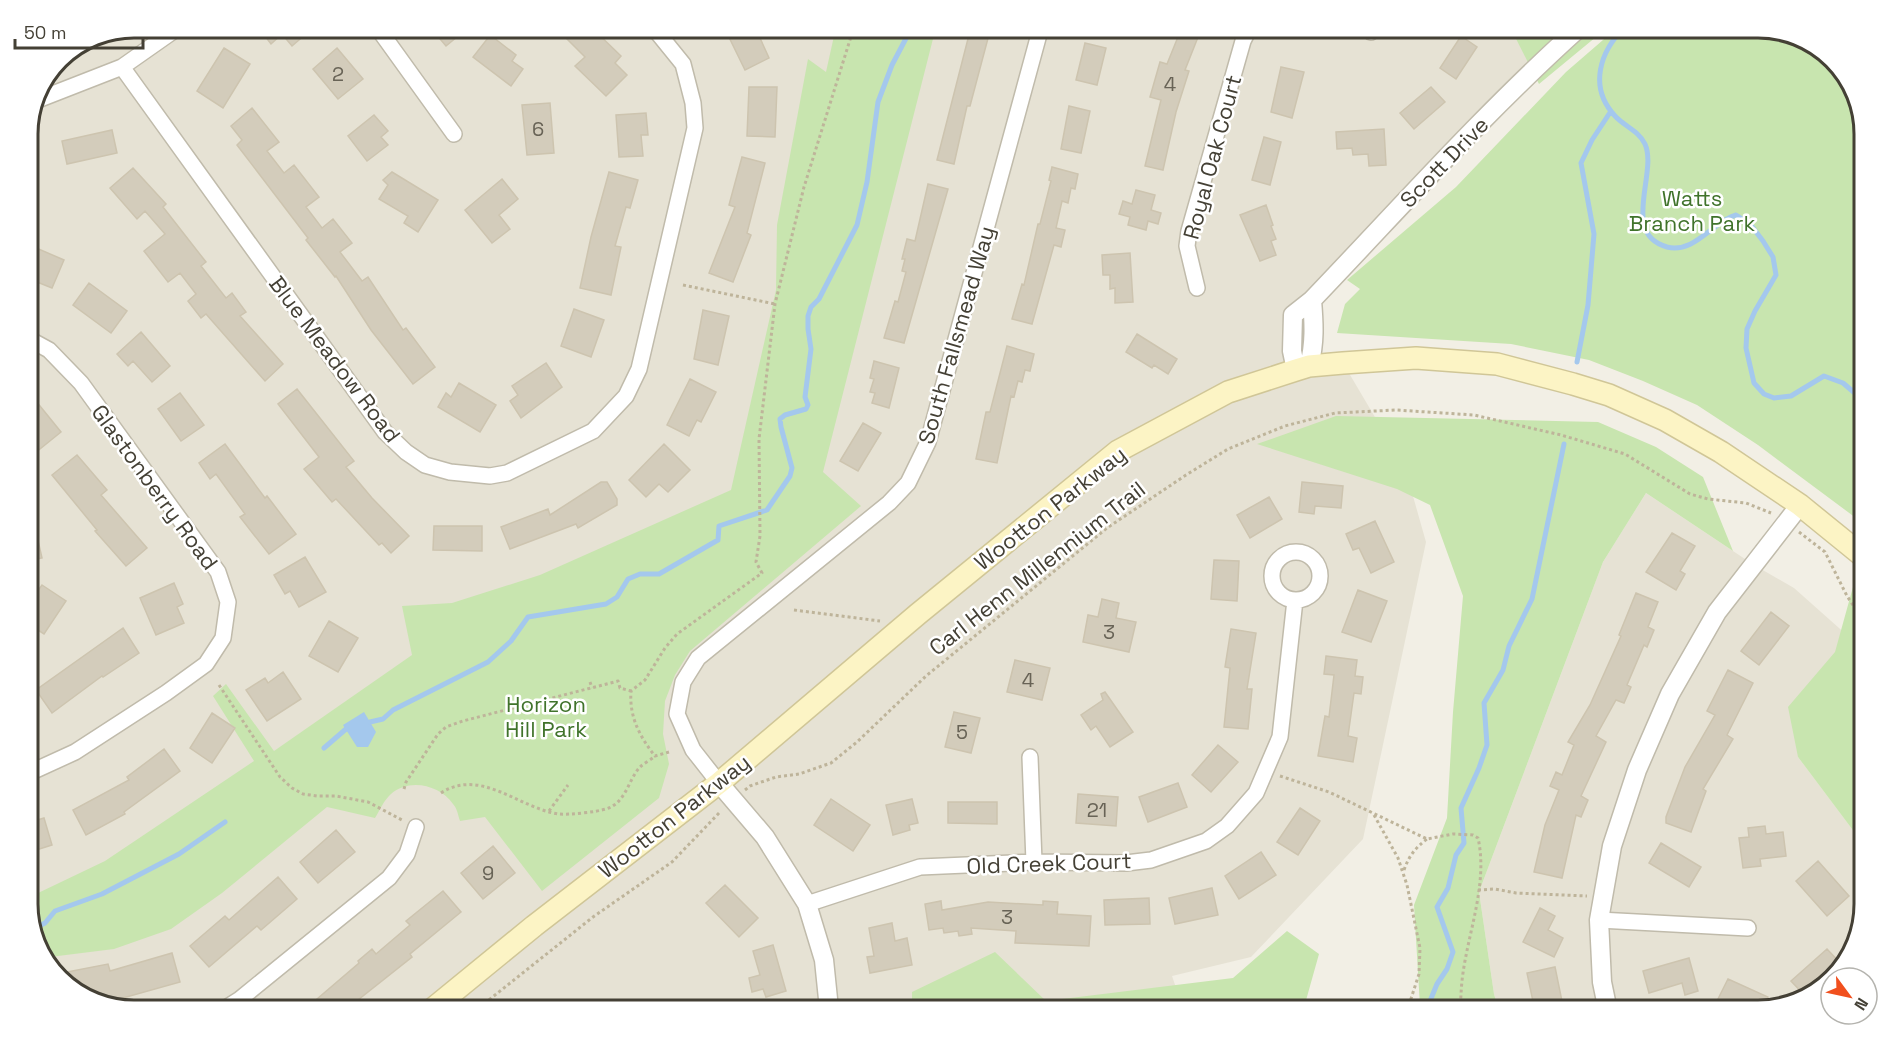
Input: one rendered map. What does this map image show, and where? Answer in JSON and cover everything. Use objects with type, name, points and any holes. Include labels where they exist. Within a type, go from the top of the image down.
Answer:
[{"type":"main road","name":"Wootton Parkway","points":[[444,1000],[719,783],[918,614],[1118,451],[1228,392],[1302,368],[1416,358],[1497,364],[1609,395],[1665,420],[1721,452],[1800,505],[1854,549]]},
{"type":"street","points":[[45,97],[122,67],[163,38]]},
{"type":"street","points":[[385,38],[453,134]]},
{"type":"street","name":"Blue Meadow Road","points":[[122,67],[385,432],[406,452],[425,465],[450,472],[490,476],[507,473],[593,431],[626,396],[639,369],[695,128],[693,103],[683,64],[662,38]]},
{"type":"street","name":"South Fallsmead Way","points":[[719,783],[693,750],[677,714],[683,682],[698,658],[889,503],[908,483],[928,442],[1038,38]]},
{"type":"street","name":"Royal Oak Court","points":[[1197,288],[1187,246],[1189,231],[1244,38]]},
{"type":"street","name":"Scott Drive","points":[[1302,368],[1292,351],[1293,315],[1312,300],[1428,178],[1568,38]]},
{"type":"street","name":"Glastonberry Road","points":[[38,344],[49,351],[81,383],[218,572],[228,603],[223,638],[206,664],[75,752],[38,769]]},
{"type":"street","points":[[1606,1000],[1602,982],[1599,920],[1612,846],[1637,770],[1670,694],[1717,612],[1800,505]]},
{"type":"street","name":"Old Creek Court","points":[[807,904],[920,867],[1034,862],[1126,863],[1151,860],[1206,841],[1227,826],[1256,793],[1280,737],[1295,600]]},
{"type":"street","points":[[1030,757],[1034,862]]},
{"type":"street","points":[[719,783],[765,837],[807,904],[824,960],[828,1000]]},
{"type":"street","points":[[238,1000],[390,878],[407,854],[416,827]]},
{"type":"street","points":[[1599,920],[1748,928]]},
{"type":"path","points":[[767,577],[762,573],[756,561],[760,536],[759,439],[775,304],[804,187],[851,38]]},
{"type":"path","points":[[683,285],[775,304]]},
{"type":"path","name":"Carl Henn Millennium Trail","points":[[490,1000],[593,917],[672,862],[750,786],[776,777],[799,774],[831,763],[857,742],[926,676],[1107,528],[1228,449],[1285,426],[1335,413],[1396,410],[1474,415],[1561,435],[1625,454],[1690,494],[1708,499],[1746,503],[1787,522],[1825,552],[1854,606]]},
{"type":"path","points":[[655,756],[642,740],[635,723],[630,704],[631,691],[645,680],[665,648],[677,634],[762,573]]},
{"type":"path","points":[[794,610],[882,621]]},
{"type":"path","points":[[405,789],[406,782],[432,743],[446,727],[618,681],[620,688],[631,691]]},
{"type":"path","points":[[590,682],[592,688]]},
{"type":"path","points":[[219,685],[280,777],[292,788],[303,794],[336,796],[368,802],[416,827]]},
{"type":"path","points":[[441,793],[465,784],[511,795],[549,812],[561,814],[608,809],[625,795],[639,768],[655,756],[669,752]]},
{"type":"path","points":[[1265,771],[1329,792],[1427,839]]},
{"type":"path","points":[[549,812],[568,785]]},
{"type":"path","points":[[1373,813],[1395,850],[1403,872],[1420,948],[1419,974],[1411,1000]]},
{"type":"path","points":[[1403,872],[1413,852],[1427,839],[1453,834],[1473,835],[1478,838],[1480,873],[1463,973],[1461,1000]]},
{"type":"path","points":[[1478,890],[1495,889],[1516,893],[1603,898]]},
{"type":"shaded area","points":[[121,38],[1516,38],[1524,53],[1552,52],[1312,300],[1309,366],[1343,363],[1405,468],[1426,542],[1363,839],[1251,957],[1172,976],[1180,1000],[121,1000],[91,991],[70,977],[47,947],[39,923],[38,910],[38,128],[47,91],[57,75],[70,61],[86,50]]},
{"type":"shaded area","points":[[1646,493],[1754,565],[1794,588],[1848,636],[1798,757],[1854,832],[1854,904],[1850,929],[1844,947],[1831,966],[1819,966],[1819,978],[1811,984],[1800,991],[1770,1000],[1496,1000],[1479,892],[1603,562]]},
{"type":"green space","name":"Horizon Hill Park","points":[[834,38],[933,38],[823,472],[861,506],[690,651],[675,675],[665,701],[663,734],[669,764],[659,798],[542,891],[485,817],[460,821],[453,804],[440,792],[424,786],[406,786],[398,789],[386,799],[375,818],[327,807],[222,893],[171,929],[114,949],[53,957],[47,947],[39,923],[38,893],[105,861],[254,761],[213,696],[226,684],[274,751],[412,655],[402,606],[452,603],[540,575],[731,490],[776,290],[777,225],[808,59],[826,72]]},
{"type":"green space","points":[[1516,38],[1595,38],[1539,84]]},
{"type":"green space","name":"Watts Branch Park","points":[[1605,38],[1757,38],[1776,39],[1800,47],[1821,61],[1837,80],[1844,91],[1852,115],[1853,128],[1854,516],[1758,445],[1697,405],[1589,360],[1511,344],[1337,333],[1345,304],[1360,289],[1347,280],[1456,187],[1566,72]]},
{"type":"green space","points":[[1336,416],[1598,422],[1656,447],[1703,477],[1733,551],[1646,493],[1603,562],[1479,892],[1496,1000],[1420,1000],[1414,905],[1447,818],[1463,596],[1430,505],[1397,489],[1257,444]]},
{"type":"green space","points":[[1853,587],[1854,832],[1798,757],[1788,707],[1835,652]]},
{"type":"green space","points":[[1287,931],[1319,954],[1306,1000],[1054,1000],[1233,978]]},
{"type":"green space","points":[[995,952],[1045,1000],[912,1000],[912,992]]},
{"type":"water","points":[[364,712],[376,732],[368,747],[357,747],[343,725]]},
{"type":"building","points":[[266,38],[278,38],[271,44]]},
{"type":"building","points":[[285,38],[301,38],[292,46]]},
{"type":"building","points":[[439,38],[456,38],[446,46]]},
{"type":"building","points":[[488,38],[494,38],[516,55],[512,61],[523,69],[511,86],[473,57]]},
{"type":"building","points":[[566,38],[602,38],[621,56],[615,63],[627,75],[606,96],[575,66],[585,57]]},
{"type":"building","points":[[729,38],[760,38],[769,58],[745,70]]},
{"type":"building","points":[[968,38],[988,38],[970,106],[967,106],[954,164],[937,160]]},
{"type":"building","points":[[1178,38],[1198,38],[1185,70],[1189,71],[1176,112],[1163,170],[1145,166],[1161,100],[1150,97],[1160,62],[1167,64]]},
{"type":"building","points":[[1460,38],[1464,38],[1477,47],[1456,79],[1440,68]]},
{"type":"building","points":[[1085,43],[1106,48],[1097,85],[1076,80]]},
{"type":"building","points":[[224,48],[250,64],[223,108],[197,91]]},
{"type":"building","points":[[337,48],[363,79],[338,99],[313,69]]},
{"type":"building","points":[[1281,67],[1304,72],[1292,118],[1271,112]]},
{"type":"building","points":[[749,87],[777,87],[775,137],[747,136]]},
{"type":"building","points":[[1431,87],[1445,102],[1414,129],[1400,113]]},
{"type":"building","points":[[550,103],[554,153],[527,155],[522,105]]},
{"type":"building","points":[[1069,106],[1090,111],[1081,153],[1061,149]]},
{"type":"building","points":[[252,108],[279,142],[267,151],[284,173],[294,165],[319,197],[306,207],[322,228],[333,219],[352,243],[340,252],[362,281],[368,277],[403,330],[406,328],[435,367],[413,384],[371,330],[336,276],[306,240],[308,238],[237,145],[242,140],[231,126]]},
{"type":"building","points":[[646,113],[648,135],[641,135],[643,156],[619,157],[616,115]]},
{"type":"building","points":[[374,115],[388,131],[381,137],[388,145],[367,161],[348,136]]},
{"type":"building","points":[[1384,129],[1386,165],[1369,166],[1368,154],[1353,155],[1352,148],[1337,149],[1336,132]]},
{"type":"building","points":[[112,130],[117,153],[67,164],[62,141]]},
{"type":"building","points":[[1264,137],[1281,142],[1270,185],[1252,180]]},
{"type":"building","points":[[742,157],[765,163],[747,233],[751,235],[733,282],[709,273],[735,207],[729,205]]},
{"type":"building","points":[[1052,167],[1078,174],[1075,189],[1071,188],[1068,203],[1062,201],[1056,228],[1065,230],[1061,247],[1054,245],[1032,324],[1012,319],[1022,284],[1024,285],[1051,181],[1049,180]]},
{"type":"building","points":[[133,168],[166,204],[163,207],[206,262],[201,266],[226,298],[232,293],[246,312],[240,316],[283,364],[265,381],[206,314],[201,318],[188,301],[196,294],[180,273],[168,282],[144,251],[165,234],[145,211],[137,219],[110,188]]},
{"type":"building","points":[[392,172],[438,200],[418,232],[404,223],[408,216],[379,199],[388,185],[383,180]]},
{"type":"building","points":[[609,172],[638,180],[630,208],[626,207],[615,246],[621,247],[611,295],[580,288]]},
{"type":"building","points":[[502,179],[518,199],[499,215],[510,229],[492,243],[465,210]]},
{"type":"building","points":[[928,184],[948,189],[904,343],[884,338],[895,301],[898,302],[906,272],[902,271],[905,259],[902,259],[907,239],[915,241]]},
{"type":"building","points":[[1136,190],[1155,195],[1151,210],[1161,213],[1158,224],[1148,221],[1146,230],[1128,225],[1130,217],[1119,214],[1123,201],[1132,204]]},
{"type":"building","points":[[1266,205],[1276,239],[1271,241],[1276,255],[1260,261],[1240,215]]},
{"type":"building","points":[[38,249],[64,260],[52,288],[38,282]]},
{"type":"building","points":[[1130,253],[1133,302],[1115,303],[1115,288],[1110,289],[1110,275],[1103,275],[1102,255]]},
{"type":"building","points":[[89,283],[127,311],[111,333],[73,305]]},
{"type":"building","points":[[574,309],[604,320],[591,357],[561,346]]},
{"type":"building","points":[[703,310],[729,316],[718,365],[694,359]]},
{"type":"building","points":[[141,332],[170,366],[152,382],[133,361],[128,366],[117,354]]},
{"type":"building","points":[[1137,334],[1177,359],[1168,374],[1154,365],[1152,368],[1126,352]]},
{"type":"building","points":[[1007,346],[1034,354],[1030,371],[1025,370],[1022,382],[1018,381],[1014,397],[1011,396],[997,463],[976,459],[986,412],[990,412]]},
{"type":"building","points":[[874,361],[899,368],[889,408],[872,403],[875,393],[870,392],[874,379],[870,378]]},
{"type":"building","points":[[546,363],[562,387],[521,418],[510,401],[518,395],[512,386]]},
{"type":"building","points":[[690,379],[716,392],[701,422],[697,420],[689,436],[667,425]]},
{"type":"building","points":[[459,383],[496,405],[480,432],[438,407],[446,393],[451,397]]},
{"type":"building","points":[[297,389],[354,461],[346,467],[409,536],[391,553],[382,543],[379,545],[336,499],[332,502],[304,469],[319,457],[278,404]]},
{"type":"building","points":[[180,393],[204,425],[181,441],[158,409]]},
{"type":"building","points":[[38,404],[61,432],[38,451]]},
{"type":"building","points":[[863,423],[881,433],[858,471],[840,461]]},
{"type":"building","points":[[225,444],[265,498],[267,496],[296,534],[269,554],[240,517],[245,514],[216,474],[210,479],[199,463]]},
{"type":"building","points":[[664,444],[690,470],[668,492],[659,484],[646,497],[629,480]]},
{"type":"building","points":[[77,455],[107,490],[101,495],[147,548],[126,566],[95,531],[97,530],[52,475]]},
{"type":"building","points":[[601,482],[607,482],[617,499],[617,505],[578,528],[576,524],[510,549],[501,527],[548,509],[550,515]]},
{"type":"building","points":[[1302,482],[1343,486],[1341,508],[1315,506],[1314,514],[1299,512]]},
{"type":"building","points":[[1269,497],[1282,519],[1250,538],[1237,515]]},
{"type":"building","points":[[1375,521],[1394,562],[1371,573],[1359,548],[1353,550],[1346,534]]},
{"type":"building","points":[[434,526],[482,526],[482,551],[433,550]]},
{"type":"building","points":[[1672,533],[1695,546],[1680,571],[1685,574],[1676,590],[1646,572]]},
{"type":"building","points":[[38,541],[42,558],[38,559]]},
{"type":"building","points":[[305,557],[326,592],[299,607],[290,591],[285,594],[274,575]]},
{"type":"building","points":[[1214,560],[1239,561],[1237,601],[1211,599]]},
{"type":"building","points":[[174,583],[183,604],[177,607],[184,623],[156,635],[140,598]]},
{"type":"building","points":[[42,585],[66,601],[44,634],[38,630],[38,591]]},
{"type":"building","points":[[1358,590],[1387,601],[1371,642],[1342,632]]},
{"type":"building","points":[[1636,593],[1658,602],[1648,627],[1654,630],[1647,647],[1644,645],[1627,685],[1631,687],[1624,703],[1616,700],[1596,736],[1606,742],[1581,796],[1588,800],[1581,817],[1576,815],[1562,878],[1534,872],[1545,825],[1559,790],[1550,786],[1556,772],[1562,775],[1574,745],[1568,742],[1590,705],[1621,636],[1619,635]]},
{"type":"building","points":[[1102,599],[1119,603],[1116,618],[1136,622],[1129,652],[1083,642],[1088,615],[1098,617]]},
{"type":"building","points":[[1771,612],[1789,626],[1759,665],[1741,651]]},
{"type":"building","points":[[329,621],[358,638],[338,672],[309,656]]},
{"type":"building","points":[[123,628],[139,653],[102,676],[52,713],[38,693],[38,689]]},
{"type":"building","points":[[1231,629],[1256,633],[1247,689],[1252,689],[1248,729],[1224,727],[1230,668],[1225,667]]},
{"type":"building","points":[[1326,656],[1357,660],[1355,676],[1363,677],[1361,694],[1354,693],[1348,736],[1357,738],[1353,762],[1318,756],[1325,716],[1329,717],[1334,675],[1324,674]]},
{"type":"building","points":[[1015,660],[1050,668],[1042,700],[1007,692]]},
{"type":"building","points":[[1728,670],[1753,683],[1727,735],[1733,739],[1703,789],[1706,791],[1691,832],[1666,823],[1666,817],[1685,767],[1715,715],[1707,711]]},
{"type":"building","points":[[283,672],[301,699],[267,721],[246,690],[265,678],[268,683]]},
{"type":"building","points":[[1105,692],[1133,732],[1110,747],[1096,726],[1091,730],[1081,715],[1103,700],[1101,694]]},
{"type":"building","points":[[954,712],[980,718],[971,753],[945,747]]},
{"type":"building","points":[[212,713],[235,728],[212,763],[190,748]]},
{"type":"building","points":[[1218,745],[1238,762],[1211,792],[1192,775]]},
{"type":"building","points":[[164,749],[180,771],[124,812],[125,814],[86,835],[73,810],[129,780],[127,777]]},
{"type":"building","points":[[1178,783],[1187,807],[1148,822],[1139,797]]},
{"type":"building","points":[[1078,794],[1118,797],[1116,826],[1076,823]]},
{"type":"building","points":[[831,799],[870,825],[853,851],[814,825]]},
{"type":"building","points":[[912,799],[918,823],[909,825],[910,830],[893,835],[886,805]]},
{"type":"building","points":[[948,802],[997,802],[997,824],[948,823]]},
{"type":"building","points":[[1300,808],[1320,821],[1298,855],[1277,842]]},
{"type":"building","points":[[44,818],[52,845],[38,849],[38,820]]},
{"type":"building","points":[[1765,826],[1766,834],[1783,832],[1786,856],[1760,859],[1761,866],[1743,868],[1739,838],[1749,837],[1748,828]]},
{"type":"building","points":[[336,830],[355,852],[318,883],[300,862]]},
{"type":"building","points":[[1661,843],[1701,867],[1689,887],[1649,863]]},
{"type":"building","points":[[493,846],[515,873],[483,899],[461,873]]},
{"type":"building","points":[[1261,852],[1276,875],[1239,899],[1225,876]]},
{"type":"building","points":[[1818,861],[1849,896],[1827,916],[1796,881]]},
{"type":"building","points":[[278,877],[297,899],[261,930],[257,926],[209,967],[190,946],[225,916],[229,920]]},
{"type":"building","points":[[725,885],[758,918],[739,937],[706,903]]},
{"type":"building","points":[[1212,888],[1218,915],[1175,924],[1169,898]]},
{"type":"building","points":[[443,891],[461,912],[410,954],[412,957],[358,1000],[316,1000],[372,949],[376,954],[410,925],[406,921]]},
{"type":"building","points":[[1149,898],[1150,924],[1105,925],[1104,900]]},
{"type":"building","points":[[941,901],[942,910],[988,902],[1043,905],[1043,901],[1058,902],[1057,914],[1091,916],[1089,946],[1015,943],[1016,931],[971,928],[972,934],[959,936],[958,931],[944,933],[943,928],[929,930],[925,904]]},
{"type":"building","points":[[1540,908],[1555,916],[1548,930],[1563,938],[1554,957],[1523,942]]},
{"type":"building","points":[[892,923],[895,941],[907,938],[912,965],[870,973],[867,957],[874,956],[869,928]]},
{"type":"building","points":[[773,945],[786,991],[766,997],[763,989],[752,992],[749,978],[760,975],[753,951]]},
{"type":"building","points":[[1827,949],[1836,959],[1831,966],[1819,966],[1819,978],[1800,991],[1791,981]]},
{"type":"building","points":[[172,953],[180,982],[118,999],[91,991],[65,972],[108,964],[110,971]]},
{"type":"building","points":[[1689,958],[1698,991],[1685,995],[1682,983],[1649,993],[1643,971]]},
{"type":"building","points":[[1555,967],[1562,1000],[1533,1000],[1527,973]]},
{"type":"building","points":[[1728,979],[1768,997],[1767,1000],[1718,1000]]},
{"type":"waterway","points":[[370,722],[383,719],[393,710],[488,662],[511,641],[528,617],[606,604],[617,597],[628,579],[640,574],[659,574],[718,540],[719,526],[767,510],[790,476],[792,468],[780,419],[785,415],[806,409],[808,405],[805,397],[811,349],[808,316],[857,225],[867,182],[878,102],[892,65],[906,38]]},
{"type":"waterway","points":[[1615,38],[1604,58],[1600,70],[1600,81],[1607,105],[1615,116],[1645,144],[1648,156],[1643,202],[1646,230],[1653,240],[1667,247],[1677,248],[1695,242],[1728,218],[1736,215],[1750,224],[1773,257],[1776,275],[1747,329],[1746,348],[1754,383],[1764,394],[1774,398],[1791,396],[1824,376],[1843,383],[1853,392]]},
{"type":"waterway","points":[[1577,362],[1588,305],[1594,234],[1581,163],[1592,140],[1611,111]]},
{"type":"waterway","points":[[1430,1000],[1447,969],[1453,952],[1437,907],[1448,888],[1456,855],[1464,843],[1461,808],[1487,745],[1484,703],[1503,670],[1509,646],[1532,599],[1564,444]]},
{"type":"waterway","points":[[324,748],[346,729]]},
{"type":"waterway","points":[[40,926],[55,911],[102,894],[179,854],[225,822]]}]
